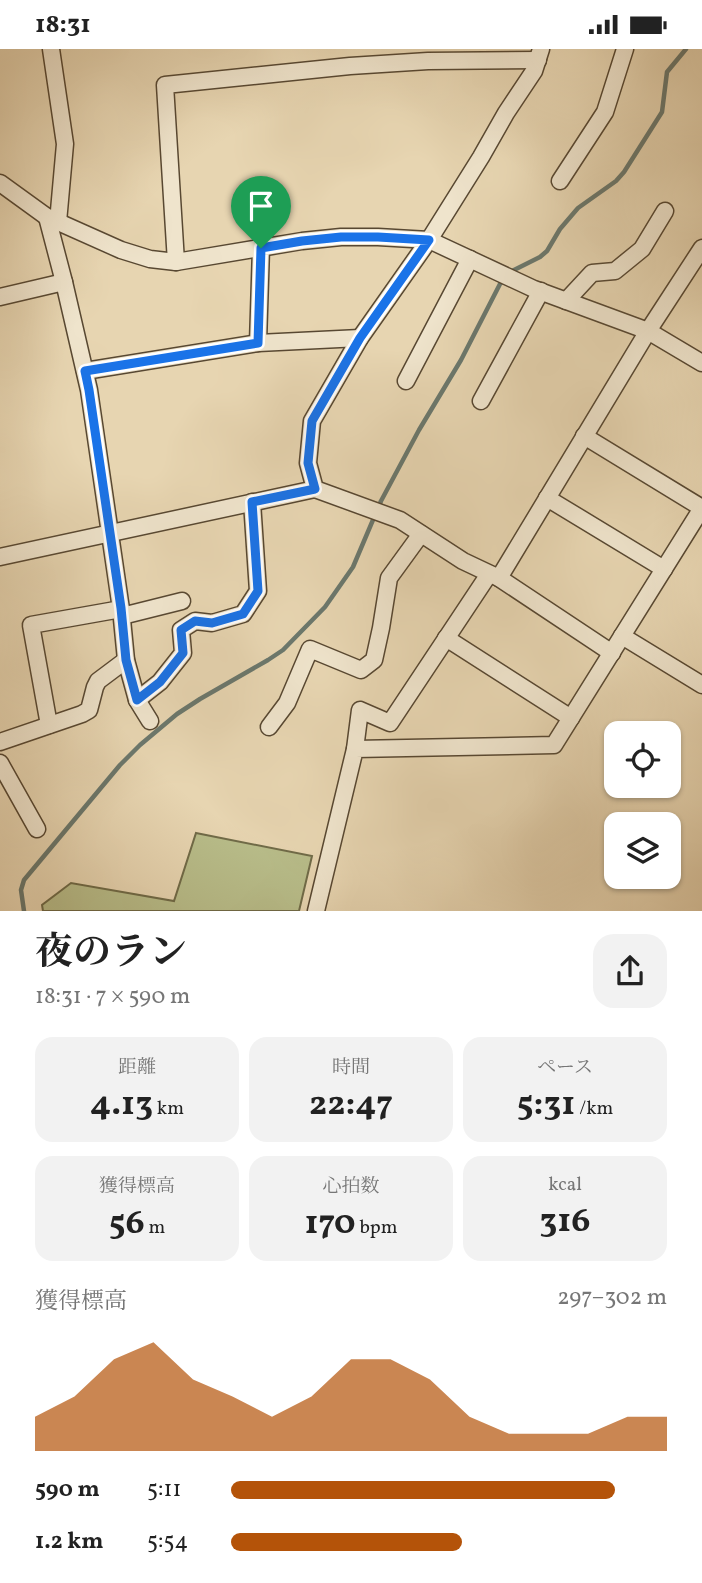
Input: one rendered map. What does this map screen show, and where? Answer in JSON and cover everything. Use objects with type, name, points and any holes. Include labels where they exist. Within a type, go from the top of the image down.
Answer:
[{"type":"street","points":[[51,49],[65,144],[52,220],[85,371],[122,612],[126,660],[137,700],[150,721]]},
{"type":"street","points":[[560,181],[605,112],[625,49]]},
{"type":"street","points":[[176,262],[165,85],[428,55],[540,55],[534,71],[481,157],[429,240],[360,338],[312,421],[308,463],[315,489]]},
{"type":"street","points":[[0,183],[52,220],[121,250],[150,259],[176,262],[341,237],[429,240],[541,291],[648,331],[702,363]]},
{"type":"street","points":[[566,301],[592,273],[615,271],[642,249],[665,211]]},
{"type":"street","points":[[258,343],[261,248]]},
{"type":"street","points":[[316,911],[355,749],[360,710],[390,723],[446,638],[494,576],[547,498],[648,331],[702,248]]},
{"type":"street","points":[[406,381],[470,258]]},
{"type":"street","points":[[0,297],[64,282]]},
{"type":"street","points":[[481,401],[541,291]]},
{"type":"street","points":[[85,371],[258,343],[360,338]]},
{"type":"street","points":[[355,749],[554,745],[702,508],[584,436]]},
{"type":"street","points":[[0,557],[315,489],[400,520],[463,561],[494,576],[611,653]]},
{"type":"street","points":[[547,498],[664,569]]},
{"type":"street","points":[[137,700],[160,682],[183,653],[181,630],[195,621],[212,623],[243,614],[258,591],[252,502]]},
{"type":"street","points":[[269,726],[287,703],[310,649],[361,670],[374,660],[382,628],[389,578],[421,534]]},
{"type":"street","points":[[49,725],[32,625],[182,601]]},
{"type":"street","points":[[622,636],[702,685]]},
{"type":"street","points":[[446,638],[571,718]]},
{"type":"street","points":[[0,741],[89,710],[99,681],[126,660]]},
{"type":"street","points":[[0,763],[37,829]]},
{"type":"green space","points":[[196,833],[312,856],[299,911],[43,911],[42,905],[71,883],[174,901]]},
{"type":"waterway","points":[[24,911],[21,890],[24,880],[120,765],[177,714],[283,650],[325,607],[353,567],[381,501],[461,360],[500,284],[512,271],[547,251],[560,229],[578,208],[616,181],[624,172],[662,112],[667,72],[686,49]]},
{"type":"route","points":[[341,237],[429,240],[360,338],[312,421],[308,463],[315,489],[252,502],[258,591],[243,614],[212,623],[195,621],[181,630],[183,653],[160,682],[137,700],[126,660],[121,608],[85,371],[258,343],[261,248],[341,237]]}]
